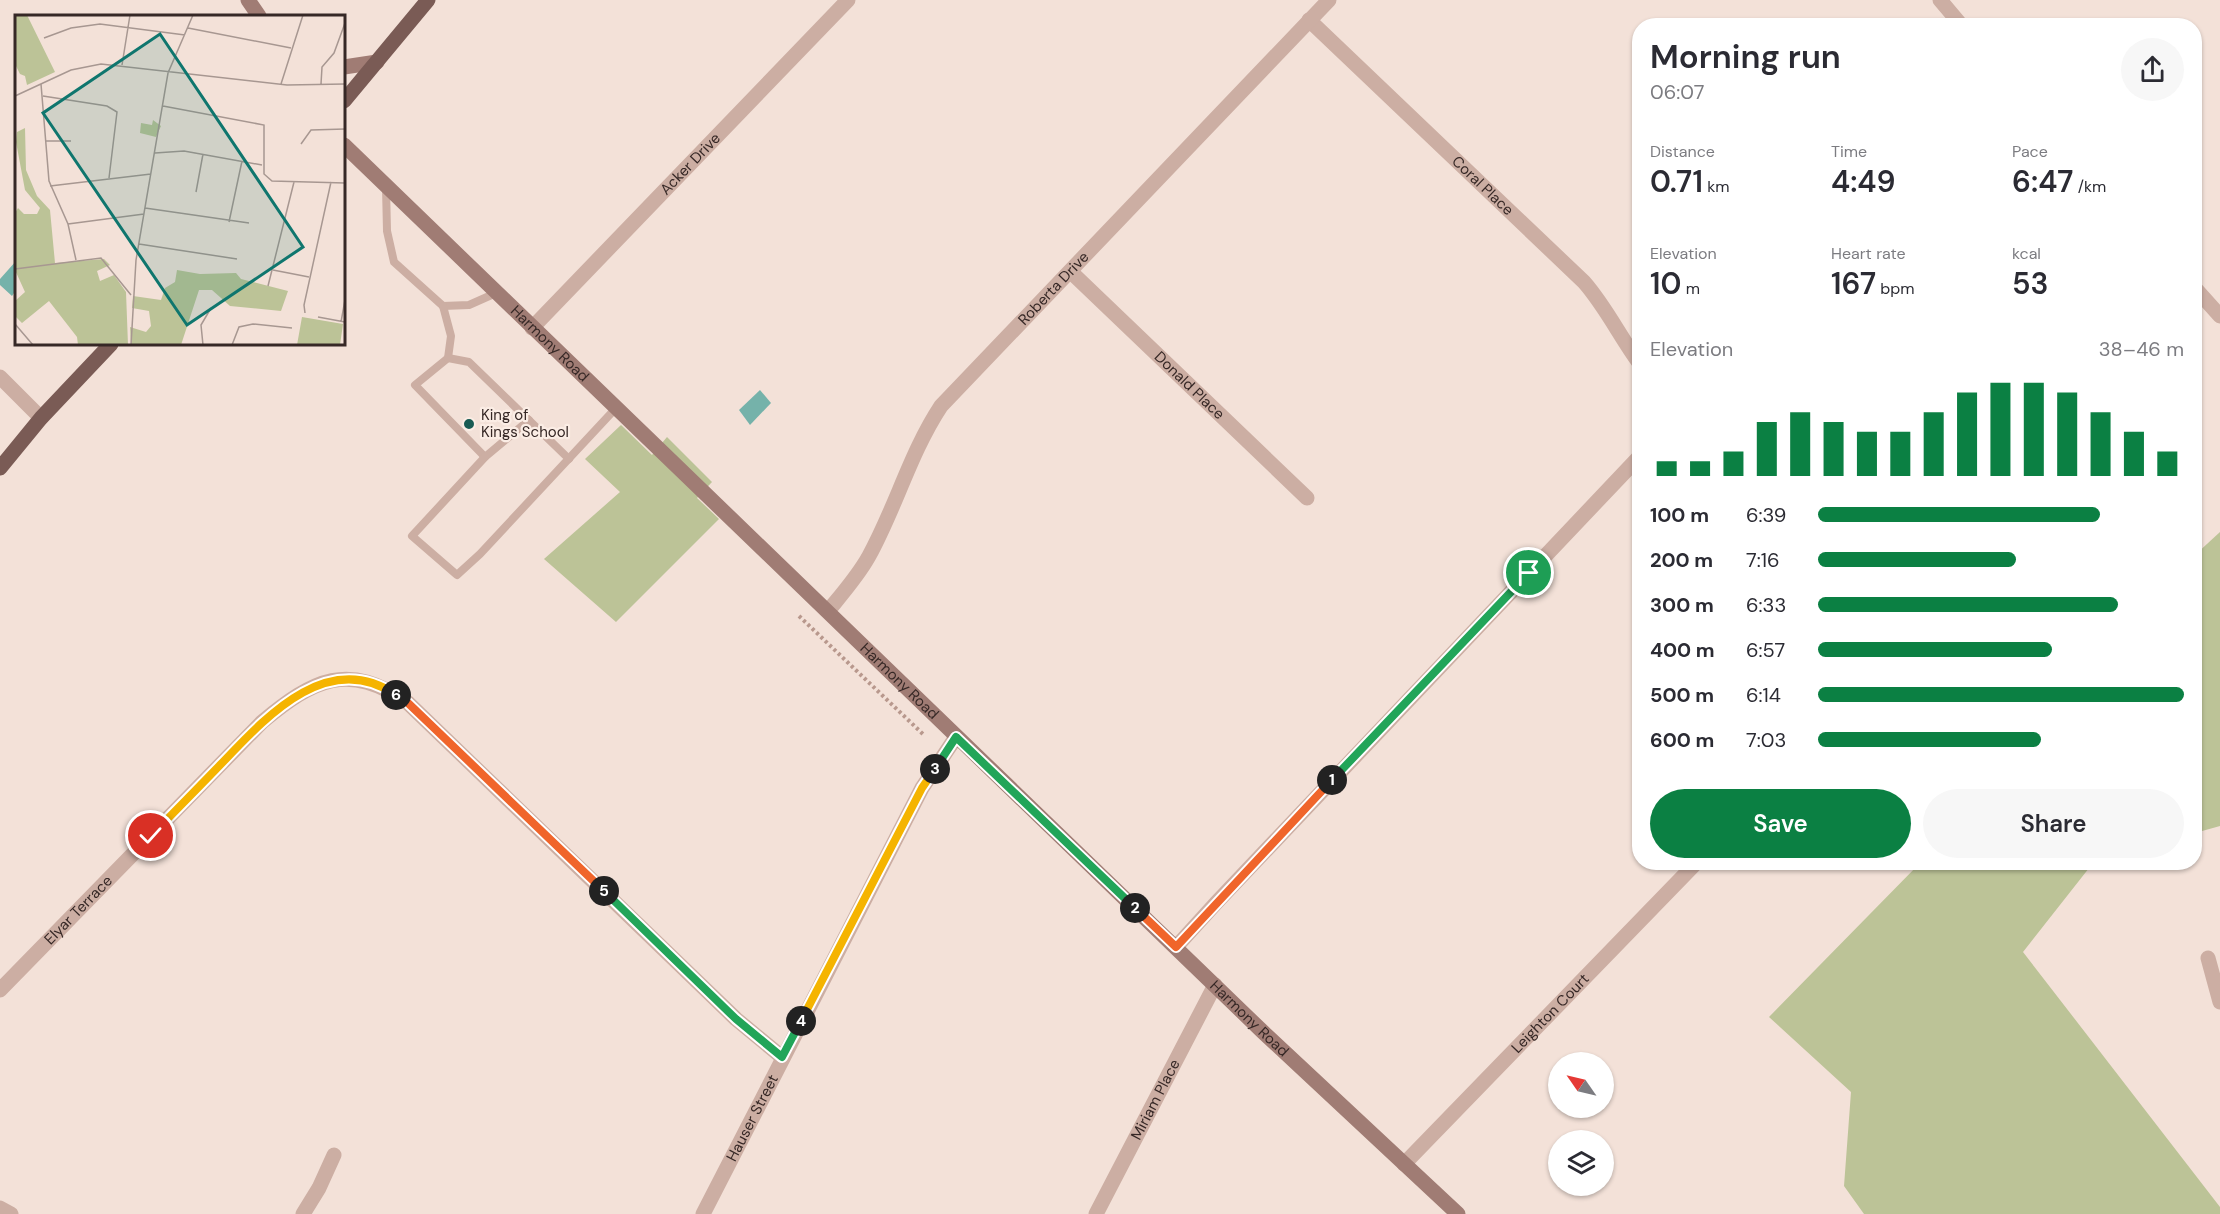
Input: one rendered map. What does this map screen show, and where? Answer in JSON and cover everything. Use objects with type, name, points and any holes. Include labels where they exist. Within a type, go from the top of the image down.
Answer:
[{"type":"main road","points":[[345,100],[428,0]]},
{"type":"main road","points":[[0,468],[41,418],[110,345]]},
{"type":"street","points":[[248,0],[258,15]]},
{"type":"street","name":"Acker Drive","points":[[532,328],[848,0]]},
{"type":"street","name":"Roberta Drive","points":[[828,611],[868,558],[887,522],[920,441],[941,406],[1329,0]]},
{"type":"street","points":[[1940,0],[1955,18]]},
{"type":"street","name":"Coral Place","points":[[1309,20],[1584,282],[1605,309],[1632,353]]},
{"type":"street","points":[[345,67],[377,62]]},
{"type":"street","name":"Harmony Road","points":[[345,146],[956,737],[1458,1214]]},
{"type":"street","name":"Donald Place","points":[[1071,272],[1308,498]]},
{"type":"street","points":[[2202,296],[2220,316]]},
{"type":"street","points":[[0,378],[41,418]]},
{"type":"street","points":[[1176,947],[1632,464]]},
{"type":"street","name":"Elyar Terrace","points":[[0,990],[262,722],[280,707],[316,686],[349,679],[368,681],[388,689],[408,703],[736,1019],[782,1057]]},
{"type":"street","name":"Hauser Street","points":[[703,1214],[922,788],[956,737]]},
{"type":"street","name":"Leighton Court","points":[[1404,1164],[1689,870]]},
{"type":"street","points":[[2208,958],[2220,1002]]},
{"type":"street","name":"Miriam Place","points":[[1096,1214],[1215,985]]},
{"type":"street","points":[[303,1214],[319,1188],[334,1155]]},
{"type":"street","points":[[0,1208],[11,1214]]},
{"type":"lane","points":[[386,186],[387,231],[394,262],[443,306],[451,336],[448,358],[415,385],[485,458]]},
{"type":"lane","points":[[443,306],[469,305],[496,293]]},
{"type":"lane","points":[[448,358],[469,362],[569,459]]},
{"type":"lane","points":[[529,420],[485,458],[412,536],[457,575],[480,554],[616,408]]},
{"type":"path","points":[[799,616],[925,736]]},
{"type":"green space","points":[[621,425],[652,455],[667,437],[712,482],[697,498],[719,519],[616,622],[544,559],[620,492],[585,459]]},
{"type":"green space","points":[[2220,532],[2220,826],[2202,831],[2202,549]]},
{"type":"green space","points":[[1913,870],[2087,870],[2023,952],[2220,1207],[2220,1214],[1864,1214],[1844,1186],[1851,1092],[1769,1017]]},
{"type":"water","points":[[15,262],[15,292],[12,296],[0,285],[0,279]]},
{"type":"water","points":[[760,390],[771,403],[750,425],[739,410]]},
{"type":"place","name":"King of Kings School","points":[[469,424]]},
{"type":"route","points":[[151,836],[262,722],[280,707],[304,692],[331,681],[349,679],[368,681],[388,689],[408,703],[736,1019],[782,1057],[922,788],[956,737],[1176,947],[1529,573]]}]
